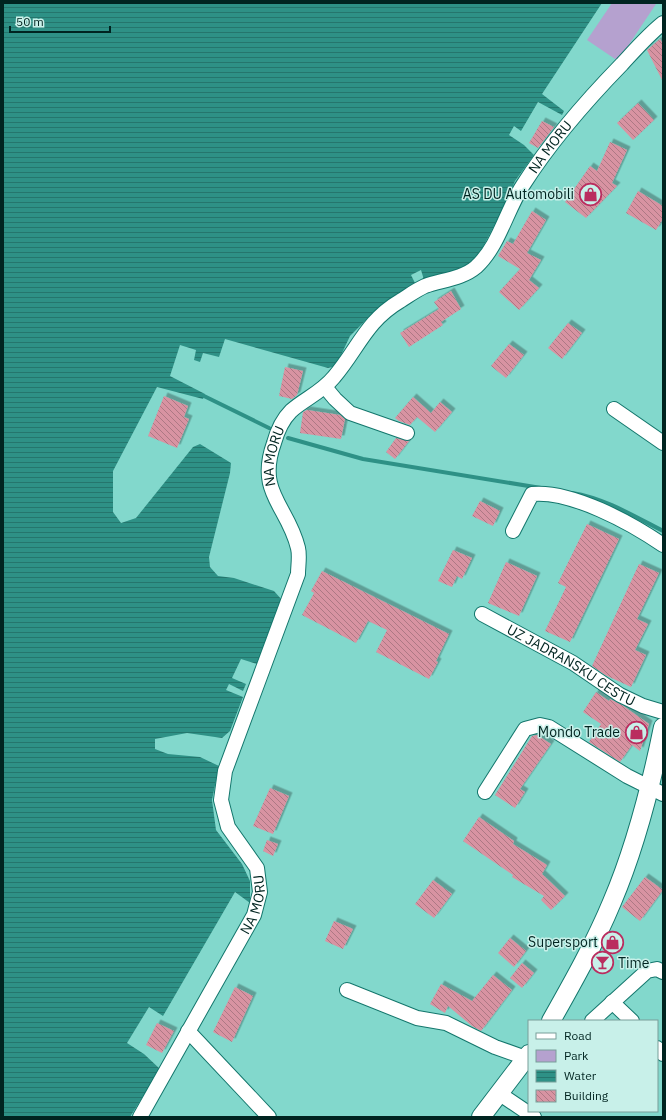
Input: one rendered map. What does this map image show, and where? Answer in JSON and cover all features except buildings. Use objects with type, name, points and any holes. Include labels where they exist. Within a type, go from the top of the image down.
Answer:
[{"type":"main road","points":[[552,1020],[589,952],[613,901],[629,858],[657,792],[663,727]]},
{"type":"main road","points":[[481,1117],[528,1056]]},
{"type":"street","name":"NA MORU","points":[[140,1117],[254,915],[260,892],[257,868],[228,827],[221,800],[225,771],[298,574],[299,550],[293,531],[274,499],[268,474],[274,443],[284,420],[292,410],[325,387],[335,376],[366,330],[378,317],[397,302],[424,287],[461,275],[474,268],[486,256],[523,185],[584,102],[663,23]]},
{"type":"street","points":[[325,387],[335,400],[350,413],[407,432]]},
{"type":"street","points":[[614,409],[663,443]]},
{"type":"street","points":[[513,531],[532,494],[541,493],[589,504],[642,531],[663,545]]},
{"type":"street","name":"UZ JADRANSKU CESTU","points":[[482,614],[574,663],[620,695],[643,706],[663,712]]},
{"type":"street","points":[[485,792],[525,729],[540,725],[560,733],[627,776],[657,792]]},
{"type":"street","points":[[593,1020],[647,971],[657,969],[663,972]]},
{"type":"street","points":[[347,990],[417,1018],[446,1023],[495,1046],[528,1056]]},
{"type":"street","points":[[612,1002],[631,1020]]},
{"type":"street","points":[[188,1031],[269,1117]]},
{"type":"street","points":[[500,1094],[534,1117]]},
{"type":"green space","points":[[612,3],[656,4],[618,61],[587,40]]},
{"type":"water","points":[[3,3],[602,3],[542,94],[564,111],[562,115],[538,102],[521,131],[514,126],[509,135],[524,145],[534,155],[515,181],[502,211],[477,258],[457,272],[424,280],[421,270],[411,275],[415,283],[377,309],[350,336],[336,366],[328,368],[225,339],[219,357],[203,353],[200,362],[194,360],[196,350],[180,345],[170,376],[205,394],[203,399],[157,387],[113,471],[113,512],[121,523],[136,518],[193,447],[200,444],[231,463],[230,473],[209,557],[210,567],[218,576],[234,578],[274,591],[282,600],[257,664],[241,659],[232,678],[246,684],[243,691],[229,684],[226,690],[243,697],[230,731],[222,738],[187,733],[155,739],[155,749],[168,754],[200,757],[219,766],[212,800],[216,830],[242,864],[250,881],[250,903],[235,892],[163,1016],[149,1007],[127,1043],[144,1054],[160,1069],[130,1117],[3,1117]]},
{"type":"waterway","points":[[204,396],[269,428]]},
{"type":"waterway","points":[[288,438],[363,459],[541,488]]},
{"type":"waterway","points":[[572,493],[584,495],[607,503],[663,531]]},
{"type":"place","name":"AS DU Automobili","points":[[590,194]]},
{"type":"place","name":"Mondo Trade","points":[[636,732]]},
{"type":"place","name":"Supersport","points":[[613,942]]},
{"type":"place","name":"Time","points":[[603,963]]}]
